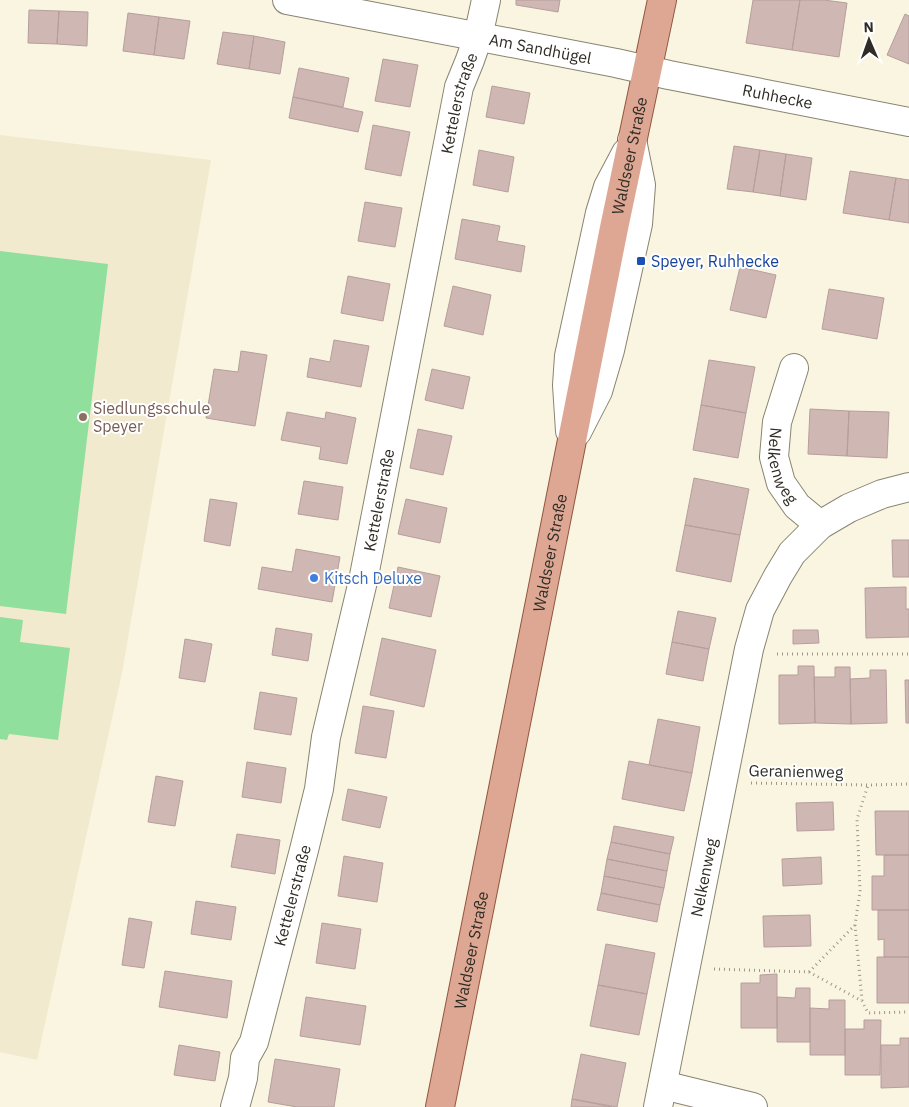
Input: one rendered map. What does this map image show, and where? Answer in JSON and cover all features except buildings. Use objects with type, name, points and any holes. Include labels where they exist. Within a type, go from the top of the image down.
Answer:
[{"type":"main road","name":"Waldseer Straße","points":[[440,1107],[632,140],[662,0]]},
{"type":"street","name":"Am Sandhügel","points":[[287,0],[647,70]]},
{"type":"street","name":"Kettelerstraße","points":[[235,1107],[246,1058],[254,1042],[319,789],[326,737],[363,581],[459,87],[478,37],[486,0]]},
{"type":"street","name":"Ruhhecke","points":[[647,70],[909,122]]},
{"type":"street","name":"Nelkenweg","points":[[794,368],[777,422],[774,457],[781,483],[797,506],[820,526]]},
{"type":"street","name":"Nelkenweg","points":[[660,1096],[749,649],[760,610],[792,553],[820,526],[849,508],[882,494],[909,487]]},
{"type":"street","points":[[660,1096],[753,1107]]},
{"type":"path","points":[[749,649],[776,654],[909,654]]},
{"type":"path","name":"Geranienweg","points":[[723,782],[909,784]]},
{"type":"path","points":[[868,785],[857,819],[860,891],[855,925],[862,1001],[868,1013],[909,1012]]},
{"type":"path","points":[[809,972],[855,925]]},
{"type":"path","points":[[685,969],[809,972],[862,1001]]},
{"type":"shaded area","name":"Siedlungsschule Speyer","points":[[0,135],[211,160],[122,673],[37,1060],[0,1052]]},
{"type":"green space","points":[[0,251],[108,264],[66,614],[0,606]]},
{"type":"green space","points":[[0,617],[23,620],[20,642],[70,648],[58,740],[9,734],[7,740],[0,739]]},
{"type":"place","name":"Speyer, Ruhhecke","points":[[641,261]]},
{"type":"place","name":"Siedlungsschule Speyer","points":[[83,417]]},
{"type":"place","name":"Kitsch Deluxe","points":[[314,578]]}]
